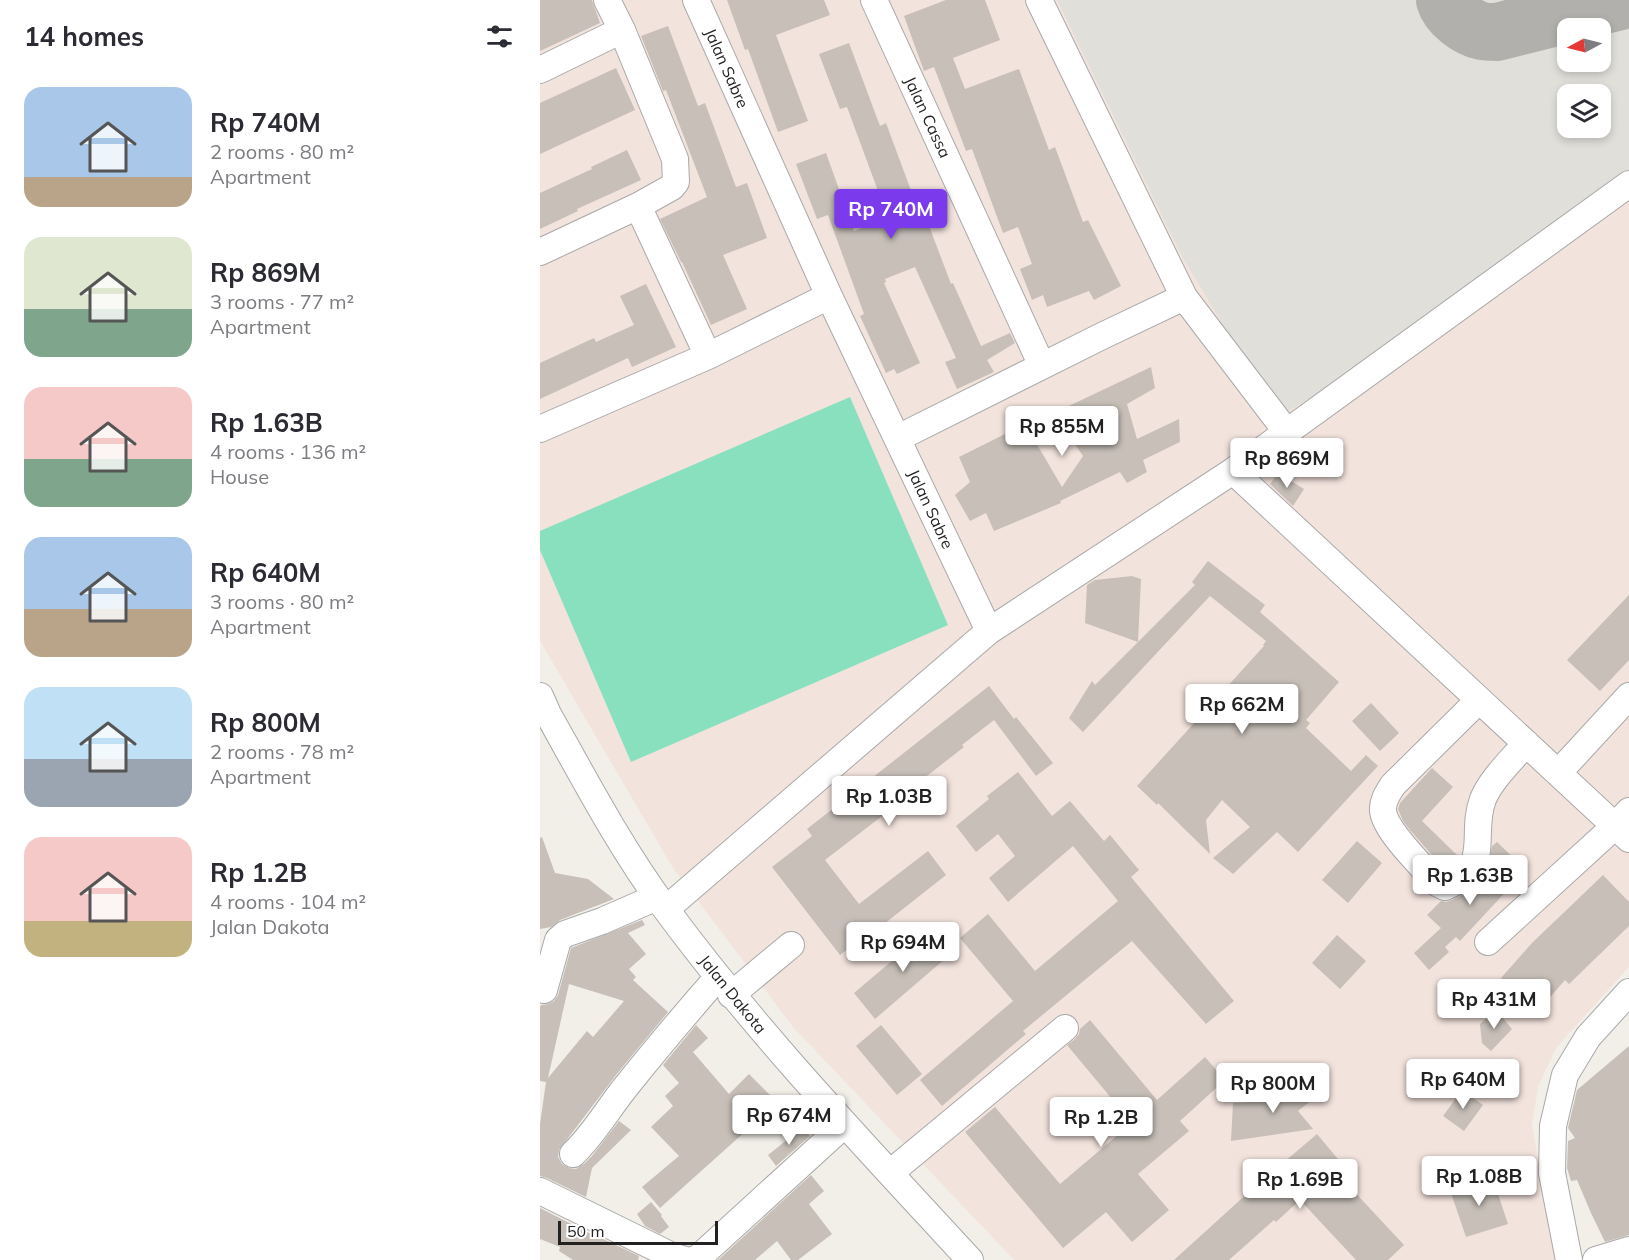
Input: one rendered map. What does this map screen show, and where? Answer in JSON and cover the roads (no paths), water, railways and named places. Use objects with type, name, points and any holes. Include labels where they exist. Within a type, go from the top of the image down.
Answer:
[{"type":"street","points":[[540,252],[638,206],[672,187],[676,182],[675,159],[622,30],[607,0]]},
{"type":"street","name":"Jalan Sabre","points":[[696,0],[829,296],[989,631]]},
{"type":"street","name":"Jalan Cassa","points":[[874,0],[1042,366]]},
{"type":"street","points":[[1039,0],[1184,297],[1286,432]]},
{"type":"street","points":[[540,70],[622,30]]},
{"type":"street","points":[[544,990],[558,940],[565,934],[661,903],[989,631],[1233,471],[1629,184]]},
{"type":"street","points":[[638,206],[708,356]]},
{"type":"street","points":[[540,429],[708,356],[829,296]]},
{"type":"street","points":[[898,438],[1184,297]]},
{"type":"street","points":[[1233,471],[1558,772],[1624,825],[1488,942]]},
{"type":"street","points":[[1558,772],[1629,696]]},
{"type":"street","points":[[1479,700],[1393,785],[1386,796],[1383,812],[1389,828],[1437,883],[1445,887],[1457,882],[1474,864],[1478,852],[1479,814],[1484,798],[1491,783],[1526,743]]},
{"type":"street","name":"Jalan Dakota","points":[[543,709],[615,833],[661,903],[725,986],[844,1125],[970,1260]]},
{"type":"street","points":[[573,1154],[585,1142],[626,1086],[680,1020],[725,986],[791,945]]},
{"type":"street","points":[[1569,1260],[1552,1173],[1552,1126],[1564,1075],[1588,1037],[1629,992]]},
{"type":"street","points":[[890,1173],[1065,1028]]},
{"type":"street","points":[[692,1260],[697,1259],[844,1125]]},
{"type":"street","points":[[540,1191],[672,1256],[685,1260]]},
{"type":"street","points":[[1596,1260],[1629,1250]]}]
